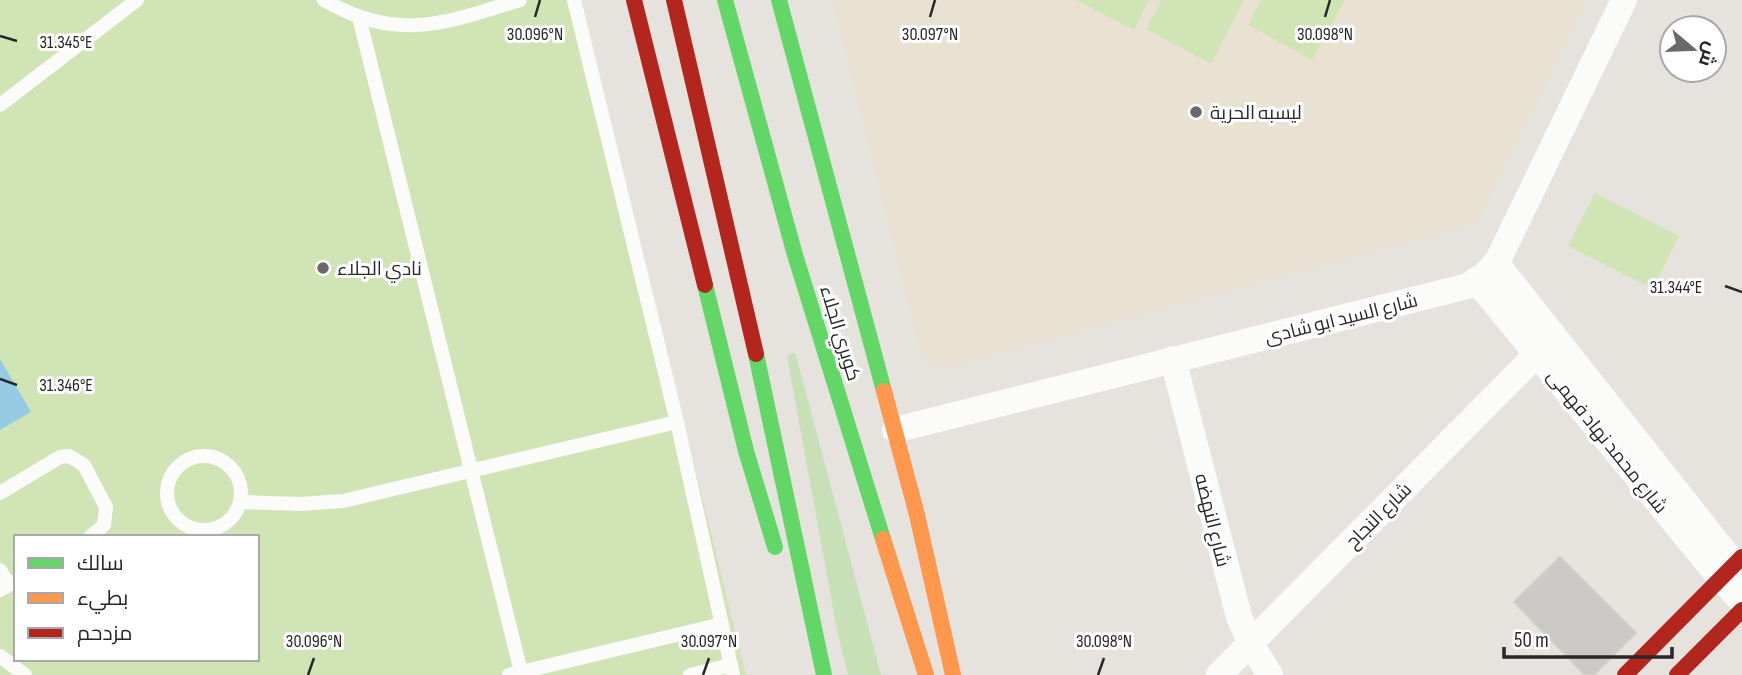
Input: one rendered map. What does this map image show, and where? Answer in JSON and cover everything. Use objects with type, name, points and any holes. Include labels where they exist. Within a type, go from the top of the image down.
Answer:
[{"type":"main road","points":[[634,0],[746,451],[785,574],[815,631]]},
{"type":"main road","points":[[674,0],[758,362],[824,675]]},
{"type":"main road","name":"كوبري الجلاء","points":[[725,0],[761,137],[821,341],[926,675]]},
{"type":"main road","points":[[779,0],[917,515],[953,675]]},
{"type":"main road","points":[[1625,675],[1735,569]]},
{"type":"main road","points":[[1677,675],[1742,610]]},
{"type":"street","points":[[1486,272],[1624,0]]},
{"type":"street","name":"شارع السيد ابو شادى","points":[[895,430],[1458,288],[1486,272]]},
{"type":"street","name":"شارع محمد نهاد فهمى","points":[[1486,272],[1537,354],[1735,569]]},
{"type":"street","name":"شارع محمد نهاد فهمى","points":[[1486,272],[1735,569],[1742,601]]},
{"type":"street","name":"شارع النجاح","points":[[1219,675],[1537,354]]},
{"type":"street","name":"شارع النهضه","points":[[1173,359],[1231,589],[1251,644],[1270,675]]},
{"type":"lane","points":[[0,105],[137,0]]},
{"type":"lane","points":[[324,0],[359,18],[390,25],[421,26],[453,21],[520,0]]},
{"type":"lane","points":[[574,0],[677,422],[732,670],[690,675]]},
{"type":"lane","points":[[359,18],[471,470],[515,673],[723,624]]},
{"type":"lane","points":[[240,502],[301,504],[343,501],[677,422]]},
{"type":"lane","points":[[199,456],[216,458],[232,468],[240,484],[240,502],[232,518],[218,528],[200,531],[183,525],[171,512],[166,494],[170,476],[182,463],[199,456]]},
{"type":"lane","points":[[0,493],[60,457],[77,459],[85,465],[106,507],[104,525],[92,535]]},
{"type":"lane","points":[[0,570],[8,585]]},
{"type":"lane","points":[[0,656],[25,675]]},
{"type":"shaded area","name":"ليسبه الحرية","points":[[832,0],[1588,0],[1477,223],[941,369],[921,356]]},
{"type":"green space","name":"نادي الجلاء","points":[[0,0],[580,0],[746,675],[0,675]]},
{"type":"green space","points":[[1076,0],[1149,0],[1134,30]]},
{"type":"green space","points":[[1162,0],[1244,0],[1211,64],[1146,29]]},
{"type":"green space","points":[[1261,0],[1345,0],[1312,60],[1248,25]]},
{"type":"green space","points":[[1595,193],[1679,236],[1653,289],[1568,246]]},
{"type":"green space","points":[[795,352],[881,675],[848,675],[836,625],[787,356]]},
{"type":"water","points":[[0,359],[31,412],[0,430]]},
{"type":"building","points":[[1560,557],[1636,633],[1594,675],[1585,675],[1514,602]]},
{"type":"traffic: fast","points":[[725,0],[795,255],[883,539]]},
{"type":"traffic: fast","points":[[779,0],[884,391]]},
{"type":"traffic: fast","points":[[705,285],[746,451],[775,547]]},
{"type":"traffic: fast","points":[[756,354],[824,675]]},
{"type":"traffic: slow","points":[[884,391],[917,515],[953,675]]},
{"type":"traffic: slow","points":[[883,539],[926,675]]},
{"type":"traffic: jam","points":[[634,0],[705,285]]},
{"type":"traffic: jam","points":[[674,0],[756,354]]},
{"type":"traffic: jam","points":[[1625,675],[1742,557]]},
{"type":"traffic: jam","points":[[1677,675],[1742,610]]},
{"type":"place","name":"ليسبه الحرية","points":[[1196,112]]},
{"type":"place","name":"نادي الجلاء","points":[[323,268]]}]
